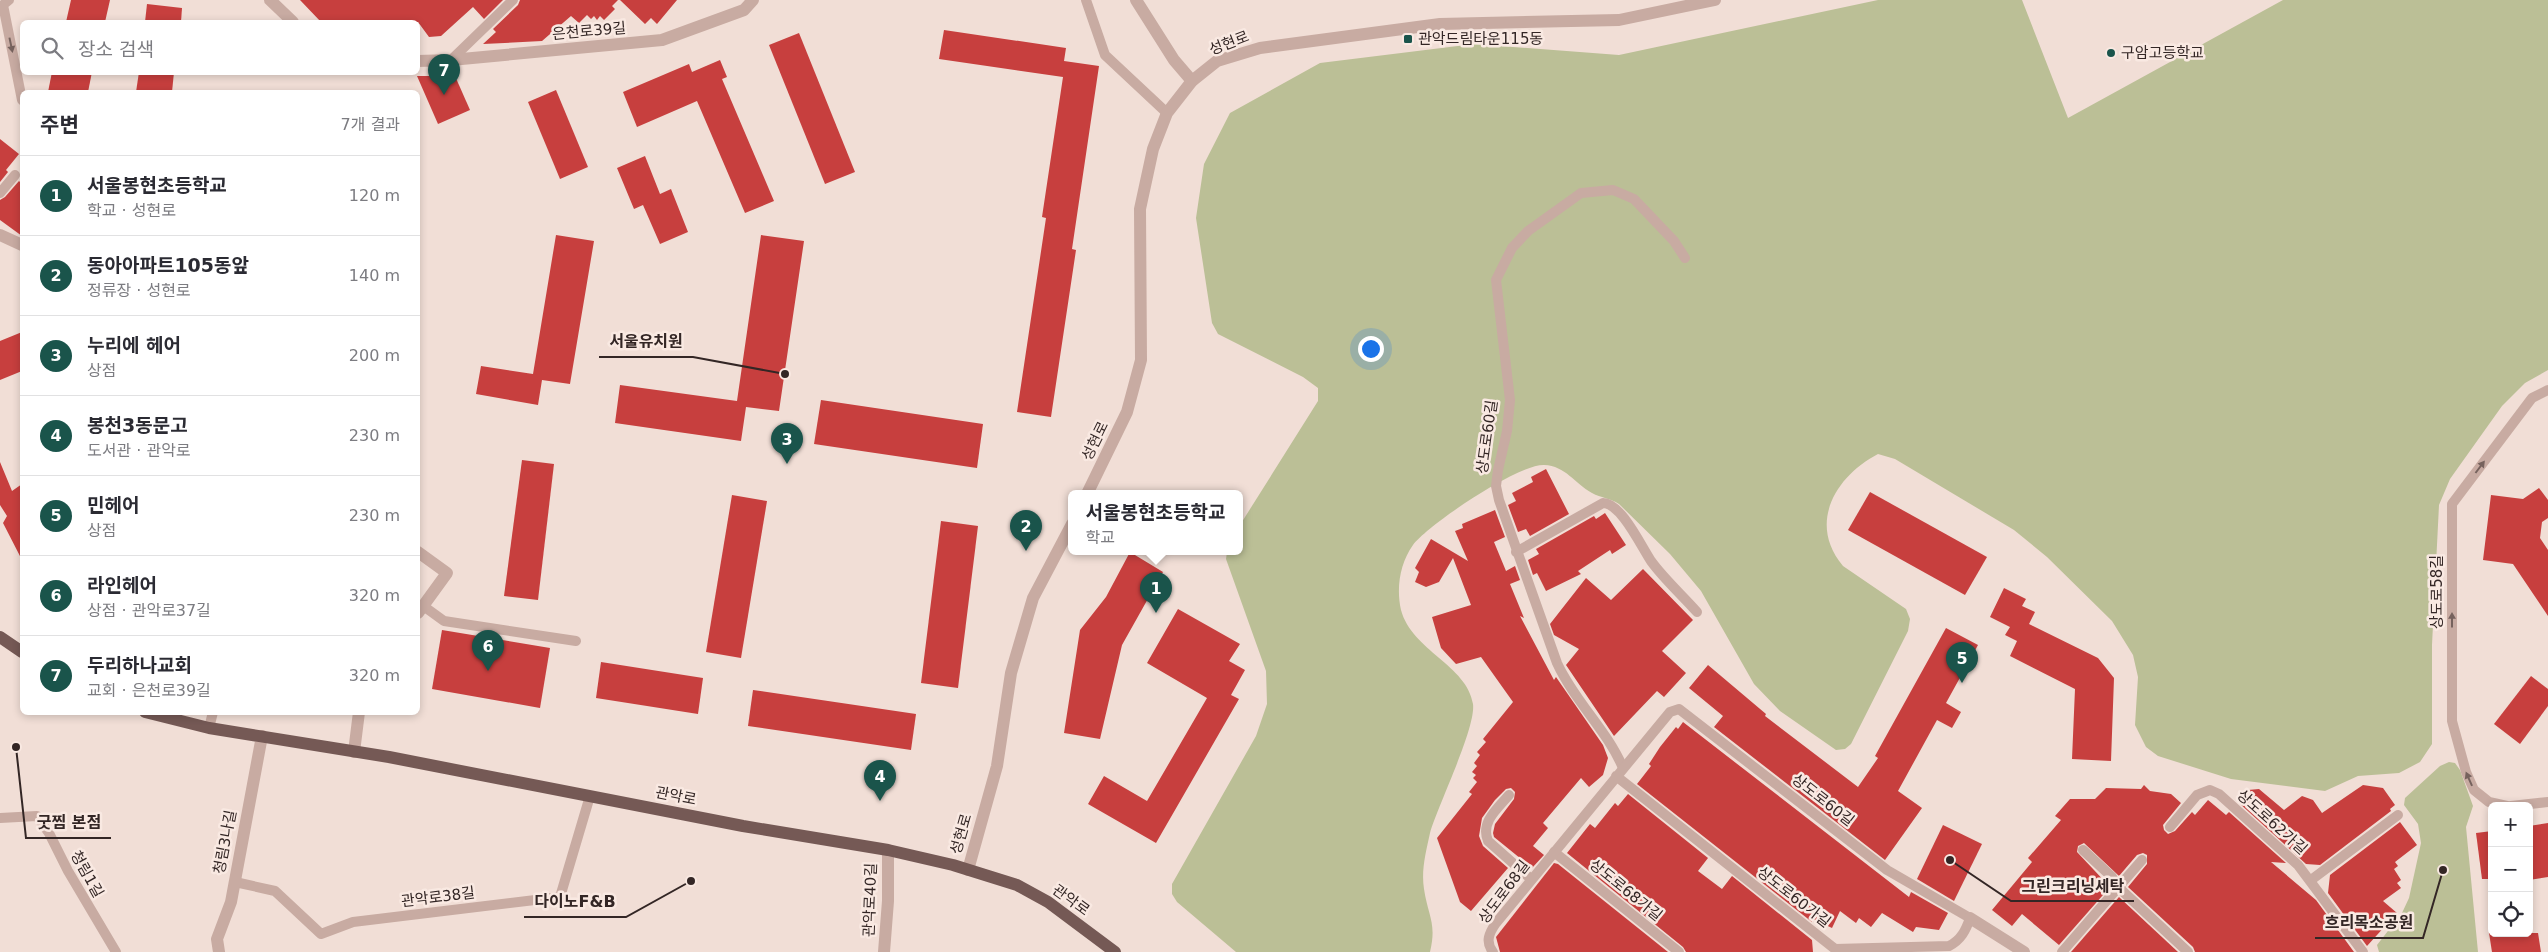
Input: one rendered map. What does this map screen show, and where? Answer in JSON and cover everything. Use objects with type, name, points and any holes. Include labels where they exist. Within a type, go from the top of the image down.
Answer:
[{"type":"main road","points":[[0,637],[20,651]]},
{"type":"main road","name":"관악로","points":[[157,715],[209,728],[354,752],[743,826],[888,850],[968,870],[1017,885],[1048,902],[1115,952]]},
{"type":"street","name":"은천로39길","points":[[420,61],[451,60],[662,40],[744,10],[754,0]]},
{"type":"street","points":[[1136,0],[1174,60],[1192,82]]},
{"type":"street","name":"성현로","points":[[1089,490],[1127,412],[1141,360],[1140,209],[1152,149],[1167,113],[1192,82],[1217,61],[1260,48],[1440,24],[1619,20],[1715,0]]},
{"type":"street","points":[[269,1],[291,20]]},
{"type":"street","points":[[0,234],[20,245]]},
{"type":"street","name":"성현로","points":[[968,870],[997,766],[1011,672],[1033,598],[1068,532]]},
{"type":"street","points":[[420,553],[447,573],[420,609]]},
{"type":"street","points":[[354,752],[359,715]]},
{"type":"street","name":"청림3나길","points":[[219,952],[217,939],[231,902],[262,736]]},
{"type":"street","name":"관악로40길","points":[[884,952],[888,901],[888,850]]},
{"type":"street","name":"상도로60길","points":[[1970,918],[2024,952]]},
{"type":"lane","points":[[451,60],[513,0]]},
{"type":"lane","points":[[1086,0],[1105,56],[1167,113]]},
{"type":"lane","points":[[4,2],[20,90]]},
{"type":"lane","points":[[0,192],[15,175]]},
{"type":"lane","name":"상도로60길","points":[[1619,772],[1614,747],[1568,686],[1516,552],[1499,500],[1496,486],[1507,431],[1510,400],[1496,280],[1512,248],[1528,231],[1581,193],[1614,190],[1634,199],[1674,242],[1685,258]]},
{"type":"lane","name":"상도로58길","points":[[2489,802],[2474,790],[2466,772],[2452,721],[2452,504],[2532,398],[2548,390]]},
{"type":"lane","points":[[1516,552],[1603,503],[1608,503],[1617,510],[1652,562],[1698,612]]},
{"type":"lane","points":[[420,609],[444,621],[576,641]]},
{"type":"lane","name":"상도로60길","points":[[1554,852],[1670,712],[1679,709],[1887,870],[1970,918]]},
{"type":"lane","points":[[209,728],[212,715]]},
{"type":"lane","name":"상도로60가길","points":[[1619,772],[1835,951],[1949,946],[1962,936],[1970,918]]},
{"type":"lane","name":"상도로62가길","points":[[2170,827],[2197,795],[2210,790],[2219,794],[2279,846],[2311,880],[2363,952]]},
{"type":"lane","points":[[1509,795],[1487,823],[1485,834],[1495,848],[1531,879]]},
{"type":"lane","name":"관악로38길","points":[[234,882],[275,891],[321,934],[353,922],[560,897],[590,796]]},
{"type":"lane","points":[[2533,804],[2548,802]]},
{"type":"lane","points":[[2311,880],[2398,815]]},
{"type":"lane","name":"청림1길","points":[[0,818],[36,816],[49,834],[68,871],[116,952]]},
{"type":"lane","points":[[2083,850],[2112,877],[2118,887],[2188,952]]},
{"type":"lane","name":"상도로68길","points":[[1493,952],[1488,942],[1489,933],[1554,852]]},
{"type":"lane","name":"상도로68가길","points":[[1554,852],[1679,952]]},
{"type":"lane","points":[[2062,952],[2142,860]]},
{"type":"green space","points":[[1878,0],[2022,0],[2068,118],[2283,0],[2548,0],[2548,370],[2525,383],[2502,406],[2450,479],[2439,505],[2432,645],[2432,744],[2420,762],[2399,773],[2358,776],[2325,791],[2231,779],[2158,756],[2146,747],[2135,725],[2138,677],[2133,655],[2112,621],[2047,557],[2014,530],[1895,459],[1878,454],[1863,463],[1839,488],[1831,502],[1827,517],[1827,533],[1832,550],[1843,566],[1906,609],[1910,619],[1908,631],[1851,744],[1845,749],[1836,750],[1780,711],[1754,684],[1701,591],[1670,554],[1619,504],[1592,493],[1558,468],[1544,465],[1532,467],[1495,484],[1455,510],[1422,535],[1409,552],[1400,576],[1401,610],[1407,624],[1416,636],[1461,679],[1469,690],[1473,704],[1469,730],[1434,820],[1426,854],[1423,882],[1433,934],[1430,952],[1236,952],[1177,902],[1172,894],[1172,884],[1256,736],[1267,704],[1266,671],[1226,559],[1227,555],[1243,555],[1243,520],[1318,401],[1318,388],[1303,377],[1218,334],[1212,323],[1196,218],[1204,164],[1230,113],[1320,63],[1474,44],[1619,55]]},
{"type":"green space","points":[[2449,762],[2455,763],[2460,770],[2473,806],[2466,827],[2478,952],[2379,952],[2377,945],[2402,913],[2409,898],[2421,843],[2418,824],[2404,805],[2405,798],[2440,766]]},
{"type":"building","points":[[71,0],[110,0],[105,20],[66,20]]},
{"type":"building","points":[[300,0],[503,0],[484,19],[473,7],[441,36],[429,37],[420,25],[420,20],[319,20]]},
{"type":"building","points":[[520,0],[618,0],[612,6],[615,9],[604,20],[600,16],[597,20],[594,16],[591,19],[587,15],[579,23],[571,16],[542,41],[483,44],[496,32],[493,29],[518,5]]},
{"type":"building","points":[[620,0],[677,0],[657,24],[651,18],[645,24]]},
{"type":"building","points":[[147,4],[182,8],[181,20],[145,20]]},
{"type":"building","points":[[944,30],[1066,48],[1064,61],[1099,66],[1072,249],[1076,250],[1051,417],[1017,412],[1046,218],[1042,217],[1063,77],[939,59]]},
{"type":"building","points":[[799,33],[855,172],[825,184],[769,45]]},
{"type":"building","points":[[720,60],[727,77],[722,79],[774,201],[745,213],[697,101],[637,127],[623,92],[689,64],[692,72]]},
{"type":"building","points":[[51,75],[91,75],[88,90],[48,90]]},
{"type":"building","points":[[139,75],[174,75],[172,90],[136,90]]},
{"type":"building","points":[[417,76],[455,76],[470,110],[438,124]]},
{"type":"building","points":[[556,90],[588,167],[560,179],[528,102]]},
{"type":"building","points":[[0,139],[19,154],[6,170],[8,172],[0,182]]},
{"type":"building","points":[[645,156],[660,194],[671,189],[688,232],[660,244],[643,205],[634,209],[617,168]]},
{"type":"building","points":[[19,181],[20,235],[0,220],[0,200]]},
{"type":"building","points":[[556,235],[594,241],[570,384],[542,380],[538,405],[476,394],[481,366],[533,374]]},
{"type":"building","points":[[761,235],[804,241],[779,411],[746,407],[741,441],[615,423],[620,385],[737,401]]},
{"type":"building","points":[[20,333],[20,372],[0,380],[0,341]]},
{"type":"building","points":[[821,400],[983,424],[977,468],[814,444]]},
{"type":"building","points":[[522,460],[554,464],[538,600],[504,596]]},
{"type":"building","points":[[0,462],[12,491],[20,485],[20,556],[3,523],[7,516],[0,505]]},
{"type":"building","points":[[1546,469],[1569,514],[1530,536],[1526,529],[1518,532],[1508,505],[1516,501],[1512,493],[1533,482],[1531,477]]},
{"type":"building","points":[[2539,488],[2548,500],[2548,518],[2542,522],[2540,538],[2548,550],[2548,616],[2513,564],[2483,560],[2491,495],[2523,499]]},
{"type":"building","points":[[1870,492],[1987,557],[1965,595],[1848,530]]},
{"type":"building","points":[[732,495],[767,501],[741,658],[706,652]]},
{"type":"building","points":[[1495,510],[1505,537],[1494,542],[1506,571],[1515,566],[1520,580],[1510,584],[1524,618],[1520,616],[1554,680],[1556,677],[1603,745],[1608,758],[1603,775],[1589,787],[1581,778],[1543,823],[1548,828],[1533,846],[1544,855],[1532,868],[1494,837],[1493,833],[1495,824],[1514,799],[1515,792],[1511,788],[1506,789],[1495,800],[1482,818],[1479,836],[1483,846],[1508,868],[1471,911],[1460,902],[1437,838],[1472,794],[1469,792],[1477,782],[1473,778],[1476,775],[1472,772],[1477,766],[1474,763],[1480,755],[1477,752],[1486,742],[1483,739],[1513,702],[1481,657],[1456,664],[1441,648],[1432,617],[1471,605],[1453,558],[1439,582],[1426,587],[1415,582],[1419,572],[1415,568],[1431,539],[1468,561],[1455,531],[1463,528],[1462,524]]},
{"type":"building","points":[[1605,513],[1626,545],[1612,554],[1610,550],[1578,571],[1581,574],[1546,591],[1537,573],[1533,575],[1528,560],[1539,554],[1536,549],[1594,516],[1596,519]]},
{"type":"building","points":[[941,521],[978,526],[958,688],[921,683]]},
{"type":"building","points":[[1128,555],[1135,555],[1163,572],[1122,645],[1100,739],[1064,733],[1080,630],[1106,597]]},
{"type":"building","points":[[1643,569],[1693,620],[1662,651],[1686,673],[1664,697],[1657,691],[1614,736],[1566,665],[1579,649],[1554,635],[1550,624],[1586,578],[1611,600]]},
{"type":"building","points":[[2004,588],[2026,599],[2022,606],[2035,612],[2029,624],[2098,658],[2114,678],[2111,761],[2072,759],[2075,689],[2010,656],[2017,641],[2005,635],[2010,627],[1990,617]]},
{"type":"building","points":[[1178,609],[1240,644],[1229,661],[1245,670],[1231,695],[1239,699],[1156,843],[1088,804],[1104,776],[1147,801],[1207,698],[1147,663]]},
{"type":"building","points":[[1946,628],[1978,645],[1946,703],[1961,712],[1952,728],[1937,720],[1898,791],[1922,808],[1885,860],[1714,727],[1723,716],[1689,688],[1708,665],[1766,714],[1765,716],[1858,787],[1878,758],[1875,756]]},
{"type":"building","points":[[442,630],[550,648],[540,708],[432,689]]},
{"type":"building","points":[[601,662],[703,678],[698,714],[596,698]]},
{"type":"building","points":[[2531,676],[2548,689],[2548,706],[2520,744],[2494,724]]},
{"type":"building","points":[[753,690],[916,714],[911,750],[748,726]]},
{"type":"building","points":[[1683,722],[1909,897],[1911,892],[1948,913],[1939,930],[1916,927],[1913,932],[1882,913],[1871,927],[1859,918],[1856,923],[1840,911],[1832,928],[1811,918],[1812,922],[1637,784],[1651,766],[1649,764],[1660,747],[1676,727],[1678,729]]},
{"type":"building","points":[[2144,785],[2150,791],[2171,794],[2181,803],[2163,825],[2164,830],[2168,834],[2175,831],[2192,812],[2195,815],[2208,800],[2226,815],[2229,812],[2286,863],[2271,862],[2316,900],[2354,952],[2195,952],[2193,947],[2128,887],[2147,864],[2147,855],[2143,853],[2137,855],[2119,876],[2084,843],[2078,846],[2077,852],[2110,887],[2059,945],[2022,914],[2012,926],[1992,910],[2032,862],[2028,858],[2061,820],[2055,816],[2070,799],[2095,799],[2106,788],[2141,789]]},
{"type":"building","points":[[2363,785],[2383,788],[2395,805],[2390,809],[2391,811],[2320,865],[2306,864],[2238,802],[2248,790],[2259,789],[2284,810],[2302,796],[2313,800],[2322,813]]},
{"type":"building","points":[[1628,794],[1708,858],[1698,871],[1722,889],[1732,876],[1812,940],[1813,952],[1686,952],[1683,947],[1567,853],[1590,824],[1595,828],[1615,803],[1618,806]]},
{"type":"building","points":[[2400,822],[2417,845],[2395,862],[2398,866],[2394,869],[2401,880],[2397,883],[2401,888],[2383,901],[2397,913],[2367,946],[2328,893],[2330,875]]},
{"type":"building","points":[[2548,823],[2548,877],[2533,879],[2533,847],[2533,825]]},
{"type":"building","points":[[1943,825],[1982,844],[1954,901],[1917,879]]},
{"type":"building","points":[[2488,832],[2488,879],[2482,879],[2476,833]]},
{"type":"building","points":[[1554,863],[1558,864],[1668,952],[1500,952],[1496,937]]},
{"type":"building","points":[[2119,897],[2178,952],[2071,952]]},
{"type":"building","points":[[2533,933],[2538,933],[2541,952],[2492,952],[2490,937],[2533,937]]},
{"type":"place","name":"관악드림타운115동","points":[[1408,39]]},
{"type":"place","name":"구암고등학교","points":[[2111,53]]},
{"type":"place","name":"두리하나교회","points":[[444,95]]},
{"type":"place","name":"서울유치원","points":[[785,374]]},
{"type":"place","name":"누리에 헤어","points":[[787,464]]},
{"type":"place","name":"동아아파트105동앞","points":[[1026,551]]},
{"type":"place","name":"서울봉현초등학교","points":[[1156,613]]},
{"type":"place","name":"라인헤어","points":[[488,671]]},
{"type":"place","name":"민헤어","points":[[1962,683]]},
{"type":"place","name":"굿찜 본점","points":[[16,747]]},
{"type":"place","name":"봉천3동문고","points":[[880,801]]},
{"type":"place","name":"그린크리닝세탁","points":[[1950,860]]},
{"type":"place","name":"흐리목소공원","points":[[2443,870]]},
{"type":"place","name":"다이노F&B","points":[[691,881]]}]
